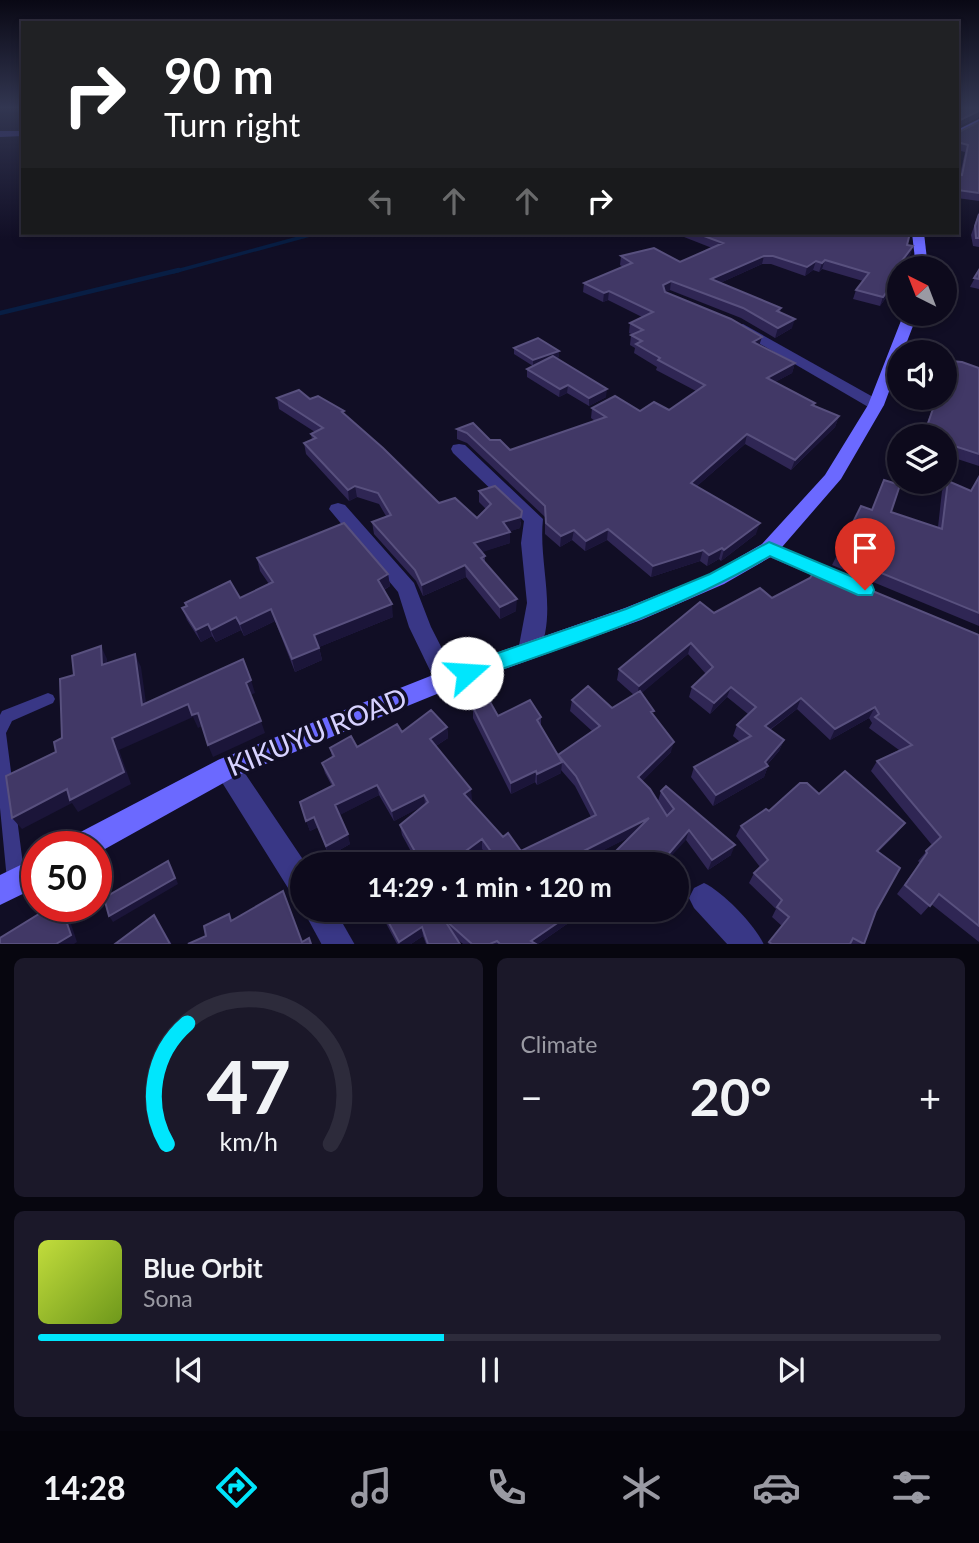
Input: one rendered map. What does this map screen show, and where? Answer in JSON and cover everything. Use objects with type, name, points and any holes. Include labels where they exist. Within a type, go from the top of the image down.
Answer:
[{"type":"main road","points":[[918,235],[921,256]]},
{"type":"main road","name":"KIKUYU ROAD","points":[[111,831],[228,768],[446,680],[633,614],[717,579],[769,549],[832,479],[876,405],[906,326]]},
{"type":"street","points":[[735,323],[876,405]]},
{"type":"street","points":[[459,449],[534,519],[531,543],[538,603],[529,651]]},
{"type":"street","points":[[338,509],[407,589],[420,627],[446,680]]},
{"type":"street","points":[[769,549],[853,585]]},
{"type":"street","points":[[228,768],[290,866]]},
{"type":"street","points":[[704,898],[749,944]]},
{"type":"street","points":[[326,922],[340,944]]},
{"type":"lane","points":[[0,730],[7,716],[48,699]]},
{"type":"lane","points":[[0,737],[18,881]]},
{"type":"building","points":[[967,151],[979,151],[979,193],[959,190],[959,174],[962,175]]},
{"type":"building","points":[[979,214],[979,238],[976,238],[975,226]]},
{"type":"building","points":[[701,235],[910,235],[907,245],[913,246],[906,256],[887,256],[887,292],[883,297],[856,290],[869,273],[825,260],[822,263],[816,261],[807,267],[773,256],[764,256],[711,279],[781,308],[777,311],[795,319],[778,328],[743,308],[671,281],[663,285],[665,292],[731,319],[762,337],[753,342],[795,363],[767,378],[815,403],[812,405],[839,416],[795,460],[747,434],[691,483],[760,523],[724,550],[722,548],[709,555],[703,550],[653,566],[608,529],[586,541],[574,530],[561,536],[546,523],[545,506],[467,433],[457,429],[473,423],[490,440],[500,440],[510,450],[606,417],[592,408],[615,396],[640,411],[654,402],[669,410],[705,385],[658,360],[660,358],[636,344],[642,341],[631,335],[643,330],[630,323],[653,312],[609,291],[604,293],[584,283],[632,263],[621,256],[654,248],[680,262],[723,243]]},
{"type":"building","points":[[538,338],[559,351],[533,360],[514,348]]},
{"type":"building","points":[[553,356],[607,389],[589,398],[568,385],[560,389],[527,369]]},
{"type":"building","points":[[957,362],[979,368],[979,454],[957,447],[957,424],[928,424],[933,410],[957,410]]},
{"type":"building","points":[[299,390],[310,399],[318,396],[344,411],[342,412],[439,503],[455,498],[477,518],[491,504],[479,491],[495,486],[522,511],[521,517],[503,522],[510,532],[474,543],[485,556],[481,558],[517,599],[500,607],[465,565],[422,585],[415,570],[372,522],[391,515],[378,493],[355,486],[348,490],[304,443],[316,438],[311,434],[323,428],[277,398]]},
{"type":"building","points":[[979,477],[979,613],[837,555],[861,506],[872,510],[884,480],[887,481],[887,494],[897,494],[891,512],[942,529],[946,494],[957,494],[957,485],[971,491]]},
{"type":"building","points":[[344,523],[388,574],[378,580],[392,604],[314,635],[319,648],[292,659],[271,609],[240,624],[236,617],[211,630],[208,624],[196,630],[182,608],[187,606],[185,603],[230,581],[240,598],[273,582],[257,558]]},
{"type":"building","points":[[817,568],[979,635],[979,926],[939,894],[930,906],[905,885],[926,851],[941,837],[877,761],[912,745],[875,717],[879,714],[875,707],[835,729],[801,698],[765,726],[784,740],[765,762],[768,766],[716,795],[694,767],[751,736],[737,725],[756,707],[731,687],[714,703],[692,687],[713,667],[691,643],[639,686],[619,669],[700,602],[714,613],[760,588],[772,598],[810,578]]},
{"type":"building","points":[[101,646],[102,665],[135,654],[142,705],[243,659],[251,680],[246,683],[261,721],[208,745],[198,713],[192,715],[188,704],[112,738],[124,772],[70,800],[67,789],[12,818],[6,776],[56,752],[54,742],[62,738],[60,679],[74,675],[72,656]]},
{"type":"building","points":[[588,686],[612,708],[640,691],[654,711],[651,712],[674,742],[638,777],[650,789],[667,816],[674,809],[661,791],[666,786],[735,845],[712,860],[689,830],[670,852],[615,852],[649,818],[582,852],[491,852],[482,839],[464,852],[415,852],[400,825],[428,802],[424,795],[392,811],[377,785],[335,805],[348,834],[326,846],[314,817],[306,821],[300,802],[334,785],[322,763],[334,756],[330,748],[351,736],[357,747],[397,724],[402,732],[431,710],[447,727],[430,739],[471,789],[464,794],[503,837],[508,833],[521,851],[596,815],[576,776],[558,755],[600,726],[572,700]]},
{"type":"building","points":[[489,700],[498,716],[530,700],[541,717],[537,720],[562,762],[511,783],[473,707]]},
{"type":"building","points":[[845,771],[905,823],[877,851],[900,868],[876,911],[864,944],[853,938],[850,944],[772,944],[769,942],[789,917],[777,907],[782,900],[754,873],[768,860],[741,826],[766,809],[769,811],[800,783],[807,783],[819,794]]},
{"type":"building","points":[[168,861],[175,878],[112,914],[112,893]]},
{"type":"building","points":[[283,891],[290,910],[290,922],[295,922],[302,942],[309,938],[311,944],[188,944],[206,936],[204,926],[229,914],[231,921]]},
{"type":"building","points":[[154,915],[170,944],[115,944]]},
{"type":"building","points":[[26,922],[67,922],[71,935],[56,944],[0,944],[0,938]]},
{"type":"building","points":[[388,922],[446,922],[460,944],[428,944],[422,927],[399,942]]},
{"type":"building","points":[[447,922],[559,922],[531,941],[536,944],[500,944],[497,941],[490,944],[472,944]]},
{"type":"waterway","points":[[173,272],[310,235]]},
{"type":"waterway","points":[[0,313],[179,270]]},
{"type":"route","points":[[467,673],[633,614],[717,579],[769,549],[865,590]]}]
